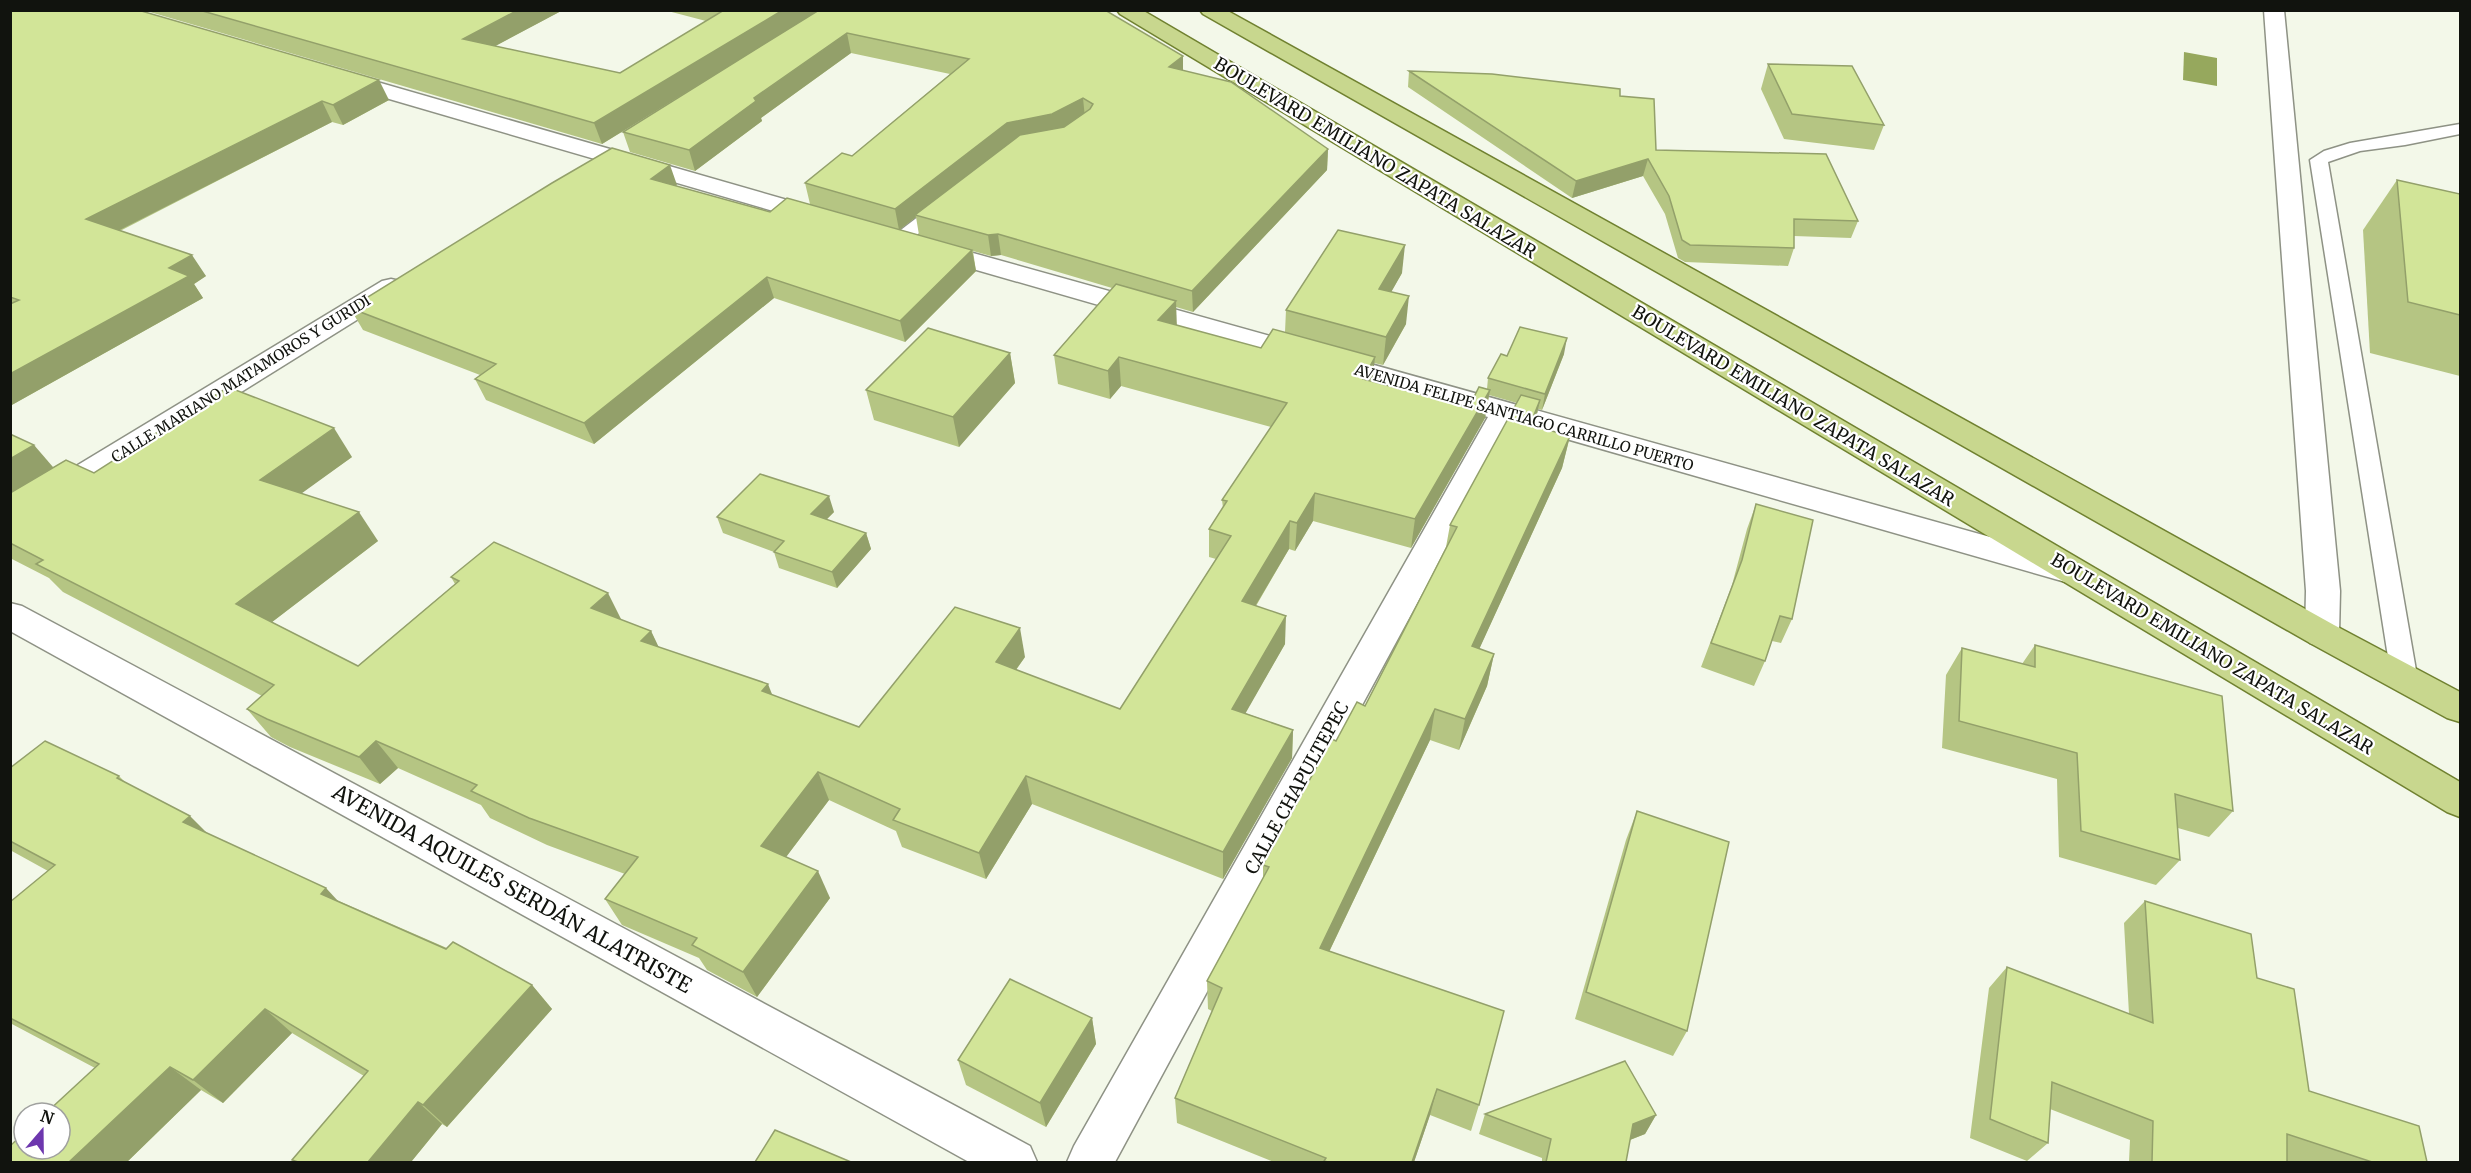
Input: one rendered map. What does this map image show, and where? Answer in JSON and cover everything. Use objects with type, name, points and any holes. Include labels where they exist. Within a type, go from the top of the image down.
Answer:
[{"type":"main road","name":"BOULEVARD EMILIANO ZAPATA SALAZAR","points":[[1127,10],[2460,801]]},
{"type":"main road","points":[[1210,10],[2322,634],[2460,708]]},
{"type":"street","points":[[2274,10],[2322,579],[2322,634]]},
{"type":"street","points":[[314,69],[843,224]]},
{"type":"street","points":[[576,174],[637,136]]},
{"type":"street","name":"AVENIDA FELIPE SANTIAGO CARRILLO PUERTO","points":[[887,237],[2074,572]]},
{"type":"street","name":"CALLE MARIANO MATAMOROS Y GURIDI","points":[[10,521],[415,273]]},
{"type":"street","name":"CALLE CHAPULTEPEC","points":[[1090,1162],[1504,413]]},
{"type":"street","name":"AVENIDA AQUILES SERDÁN ALATRISTE","points":[[10,615],[1014,1162]]},
{"type":"lane","points":[[2404,676],[2319,160],[2337,150],[2360,143],[2406,140],[2460,129]]},
{"type":"lane","points":[[887,237],[953,198]]},
{"type":"shaded area","points":[[2184,52],[2217,58],[2217,86],[2183,80]]},
{"type":"building","points":[[10,10],[138,10],[379,80],[333,105],[322,101],[86,219],[192,255],[169,268],[189,276],[10,374],[10,304],[19,300],[10,297]]},
{"type":"building","points":[[199,10],[518,10],[463,39],[620,73],[724,10],[783,10],[594,123]]},
{"type":"building","points":[[819,10],[1105,10],[1183,56],[1169,67],[1231,82],[1328,149],[1192,291],[998,234],[988,235],[915,215],[1020,135],[1064,127],[1090,109],[1093,104],[1083,98],[1052,114],[1007,123],[895,209],[805,183],[842,153],[852,156],[969,59],[847,33],[754,98],[756,101],[689,150],[623,132]]},
{"type":"building","points":[[1768,64],[1852,66],[1884,125],[1792,114]]},
{"type":"building","points":[[1409,71],[1492,74],[1620,89],[1620,96],[1654,99],[1656,150],[1826,154],[1858,221],[1794,219],[1794,248],[1690,245],[1682,240],[1669,196],[1648,159],[1576,181]]},
{"type":"building","points":[[612,148],[670,165],[651,179],[770,212],[787,198],[972,250],[900,321],[767,277],[584,423],[475,379],[496,364],[350,308]]},
{"type":"building","points":[[2397,180],[2460,194],[2460,315],[2408,302]]},
{"type":"building","points":[[1338,230],[1405,245],[1379,289],[1409,296],[1386,337],[1286,310]]},
{"type":"building","points":[[1116,284],[1176,301],[1158,320],[1261,348],[1273,329],[1375,357],[1363,379],[1469,407],[1479,387],[1490,390],[1415,519],[1315,493],[1297,523],[1290,521],[1242,601],[1286,616],[1232,709],[1293,730],[1223,852],[1026,776],[979,853],[893,820],[900,809],[818,772],[761,846],[818,871],[743,972],[692,945],[697,938],[605,899],[638,857],[529,818],[471,791],[477,785],[376,741],[359,757],[247,709],[274,685],[36,564],[43,560],[10,543],[10,493],[66,460],[94,473],[228,387],[334,428],[260,480],[359,512],[236,604],[358,666],[459,581],[451,577],[494,542],[608,593],[591,608],[651,631],[641,641],[768,684],[762,691],[859,727],[955,607],[1020,628],[996,662],[1120,709],[1231,536],[1209,529],[1227,501],[1222,500],[1287,403],[1119,357],[1108,371],[1054,355]]},
{"type":"building","points":[[1520,327],[1567,338],[1545,394],[1488,378],[1501,354],[1507,356]]},
{"type":"building","points":[[928,328],[1010,353],[953,417],[866,390]]},
{"type":"building","points":[[1521,395],[1540,400],[1530,425],[1570,436],[1472,646],[1494,654],[1465,719],[1435,709],[1320,948],[1504,1011],[1479,1105],[1437,1089],[1412,1162],[1324,1161],[1326,1158],[1175,1098],[1222,988],[1207,981],[1269,867],[1263,865],[1332,739],[1336,741],[1357,702],[1365,706],[1457,527],[1450,525]]},
{"type":"building","points":[[10,434],[34,445],[10,459]]},
{"type":"building","points":[[760,474],[829,496],[811,514],[866,533],[832,572],[774,552],[784,541],[717,517]]},
{"type":"building","points":[[1756,504],[1813,520],[1792,619],[1780,616],[1765,661],[1711,643],[1742,560]]},
{"type":"building","points":[[2035,645],[2222,696],[2233,811],[2175,794],[2180,860],[2081,831],[2077,753],[1959,721],[1962,648],[2035,667]]},
{"type":"building","points":[[45,741],[119,776],[117,778],[190,816],[183,822],[326,888],[321,894],[446,949],[453,942],[532,985],[423,1105],[418,1102],[368,1162],[298,1162],[292,1160],[368,1071],[265,1009],[193,1080],[170,1067],[72,1159],[72,1101],[59,1101],[99,1064],[10,1018],[10,902],[55,865],[10,841],[10,768]]},
{"type":"building","points":[[1637,811],[1729,842],[1687,1031],[1586,992]]},
{"type":"building","points":[[2145,901],[2251,934],[2257,978],[2294,989],[2309,1091],[2419,1126],[2427,1162],[2372,1162],[2287,1134],[2287,1162],[2152,1162],[2153,1121],[2052,1082],[2048,1143],[1990,1119],[2007,967],[2153,1023]]},
{"type":"building","points":[[1010,979],[1092,1018],[1040,1103],[958,1060]]},
{"type":"building","points":[[1625,1061],[1656,1115],[1633,1124],[1626,1162],[1546,1162],[1551,1139],[1485,1114]]},
{"type":"building","points":[[775,1130],[851,1162],[755,1162]]},
{"type":"building","points":[[12,1144],[12,1161],[70,1161],[10,1162]]}]
